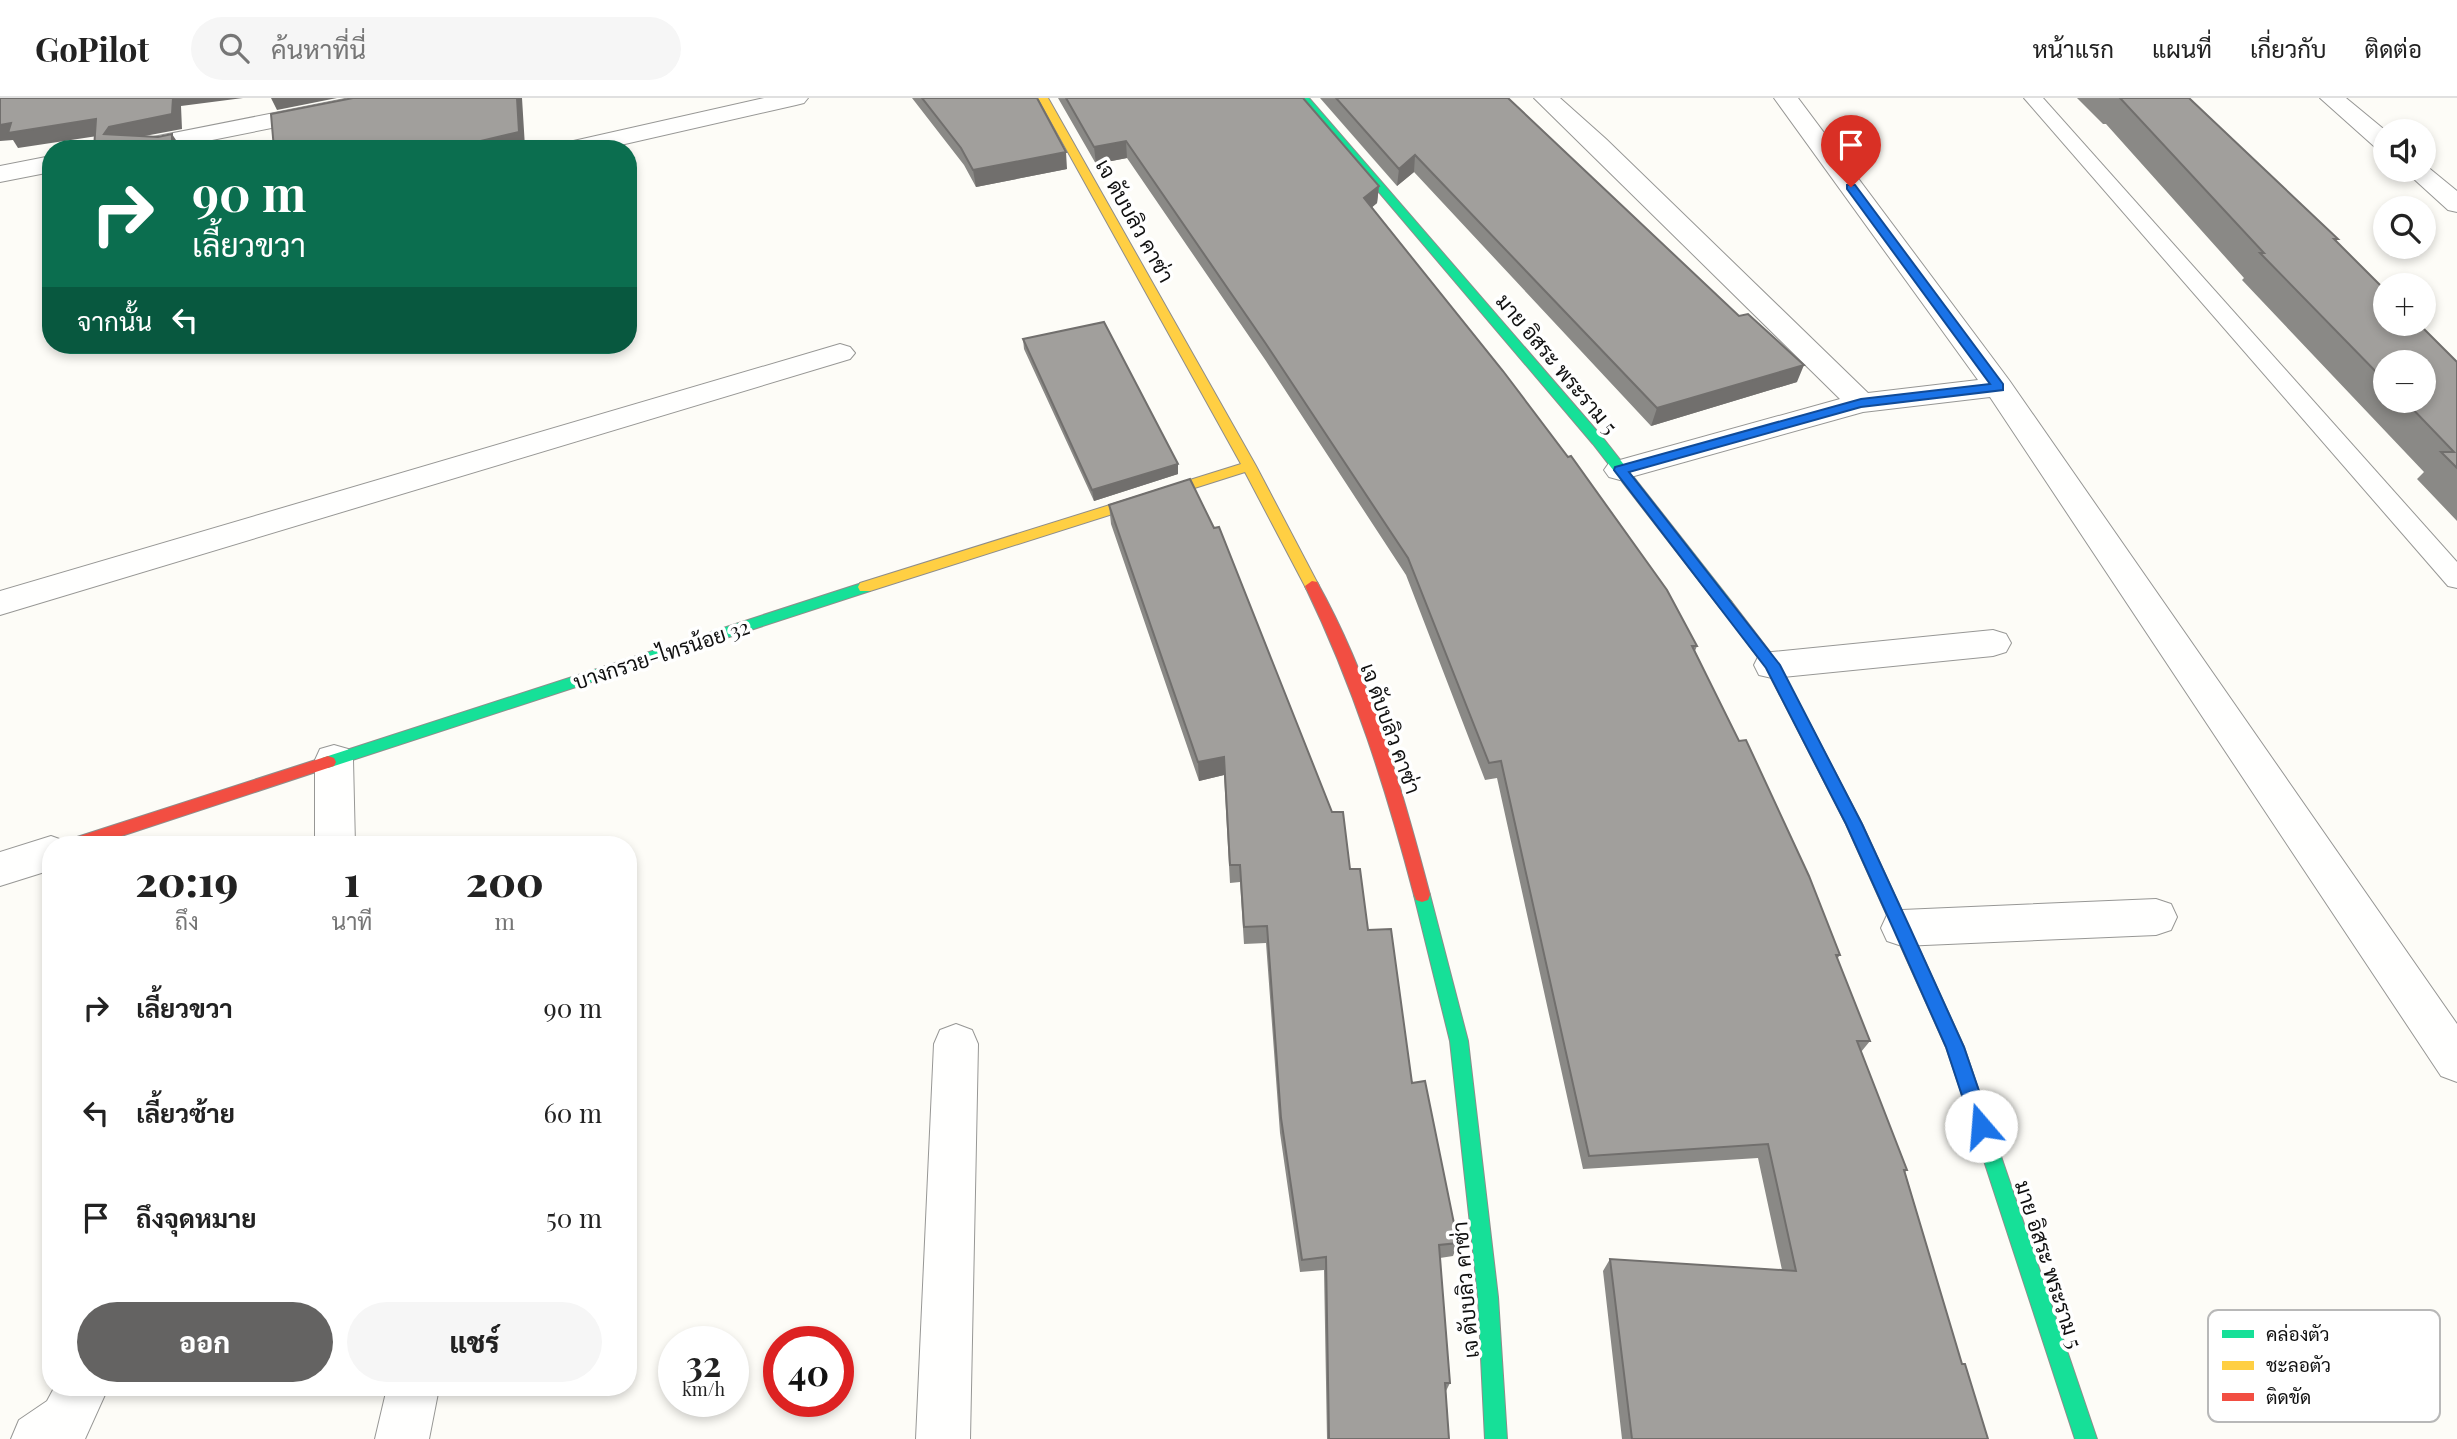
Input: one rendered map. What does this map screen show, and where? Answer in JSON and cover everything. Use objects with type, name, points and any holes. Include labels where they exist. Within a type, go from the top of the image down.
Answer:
[{"type":"street","points":[[157,140],[223,120],[387,98]]},
{"type":"street","points":[[609,140],[796,98]]},
{"type":"street","name":"เจ ดับบลิว คาซ่า","points":[[1043,98],[1250,466],[1331,624],[1399,804],[1459,1041],[1488,1297],[1496,1439]]},
{"type":"street","name":"มาย อิสระ พระราม 5","points":[[1304,98],[1620,470],[1772,665],[1854,824],[1955,1047],[2086,1439]]},
{"type":"street","points":[[1546,98],[1597,144],[1861,403]]},
{"type":"street","points":[[1571,98],[1597,144]]},
{"type":"street","points":[[1786,98],[1998,387],[2457,1061]]},
{"type":"street","points":[[2332,98],[2373,133]]},
{"type":"street","points":[[0,174],[42,166]]},
{"type":"street","points":[[2431,182],[2457,204]]},
{"type":"street","points":[[0,603],[840,353]]},
{"type":"street","points":[[1620,470],[1861,403],[1998,387]]},
{"type":"street","name":"บางกรวย-ไทรน้อย 32","points":[[102,836],[756,622],[1250,466]]},
{"type":"street","points":[[1772,665],[1993,643]]},
{"type":"street","points":[[334,760],[335,836]]},
{"type":"street","points":[[0,869],[42,856]]},
{"type":"street","points":[[1902,928],[2156,917]]},
{"type":"street","points":[[943,1439],[956,1044]]},
{"type":"street","points":[[38,1439],[66,1420],[78,1396]]},
{"type":"street","points":[[402,1439],[411,1396]]},
{"type":"lane","points":[[2033,98],[2457,579]]},
{"type":"building","points":[[0,98],[173,98],[172,114],[109,127],[104,134],[158,137],[172,134],[172,140],[95,140],[96,119],[8,133],[11,123],[0,125]]},
{"type":"building","points":[[353,98],[517,98],[519,132],[485,140],[273,140],[271,114]]},
{"type":"building","points":[[922,98],[1037,98],[1066,152],[973,170],[961,148]]},
{"type":"building","points":[[1066,98],[1303,98],[1379,186],[1364,198],[1503,371],[1568,457],[1571,456],[1667,590],[1697,646],[1692,646],[1739,741],[1746,740],[1809,876],[1840,955],[1836,955],[1870,1041],[1857,1041],[1907,1170],[1904,1170],[1962,1364],[1965,1364],[1988,1439],[1632,1439],[1610,1259],[1796,1271],[1768,1144],[1589,1156],[1501,761],[1489,763],[1408,558],[1266,344],[1126,141],[1094,147]]},
{"type":"building","points":[[1336,98],[1508,98],[1739,316],[1748,314],[1804,365],[1657,408],[1415,155],[1399,169]]},
{"type":"building","points":[[2120,98],[2189,98],[2338,239],[2334,239],[2373,278],[2373,336],[2431,336],[2457,362],[2457,468],[2441,452],[2454,452],[2417,413],[2436,413],[2436,350],[2373,350],[2373,369],[2260,253],[2264,253]]},
{"type":"building","points":[[1104,322],[1178,464],[1092,490],[1023,339]]},
{"type":"building","points":[[1190,479],[1214,528],[1219,527],[1332,812],[1343,812],[1350,869],[1360,869],[1368,930],[1391,929],[1412,1083],[1425,1081],[1458,1243],[1439,1245],[1450,1383],[1445,1383],[1449,1439],[1329,1439],[1326,1257],[1302,1260],[1281,1118],[1267,926],[1244,927],[1240,865],[1230,865],[1224,757],[1198,762],[1109,505]]},
{"type":"traffic: fast","points":[[1304,98],[1598,441],[1726,605]]},
{"type":"traffic: fast","points":[[328,762],[865,587]]},
{"type":"traffic: fast","points":[[1422,895],[1459,1041],[1488,1297],[1496,1439]]},
{"type":"traffic: fast","points":[[1979,1118],[2086,1439]]},
{"type":"traffic: slow","points":[[1043,98],[1249,466],[1312,586]]},
{"type":"traffic: slow","points":[[865,587],[1249,466]]},
{"type":"traffic: slow","points":[[1726,605],[1772,665],[1854,824],[1955,1047],[1979,1118]]},
{"type":"traffic: jam","points":[[1312,586],[1330,622],[1376,738],[1422,895]]},
{"type":"traffic: jam","points":[[102,836],[328,762]]},
{"type":"route","points":[[1851,187],[1998,387],[1861,403],[1620,470],[1772,665],[1854,824],[1902,928],[1955,1047],[1981,1126]]}]
